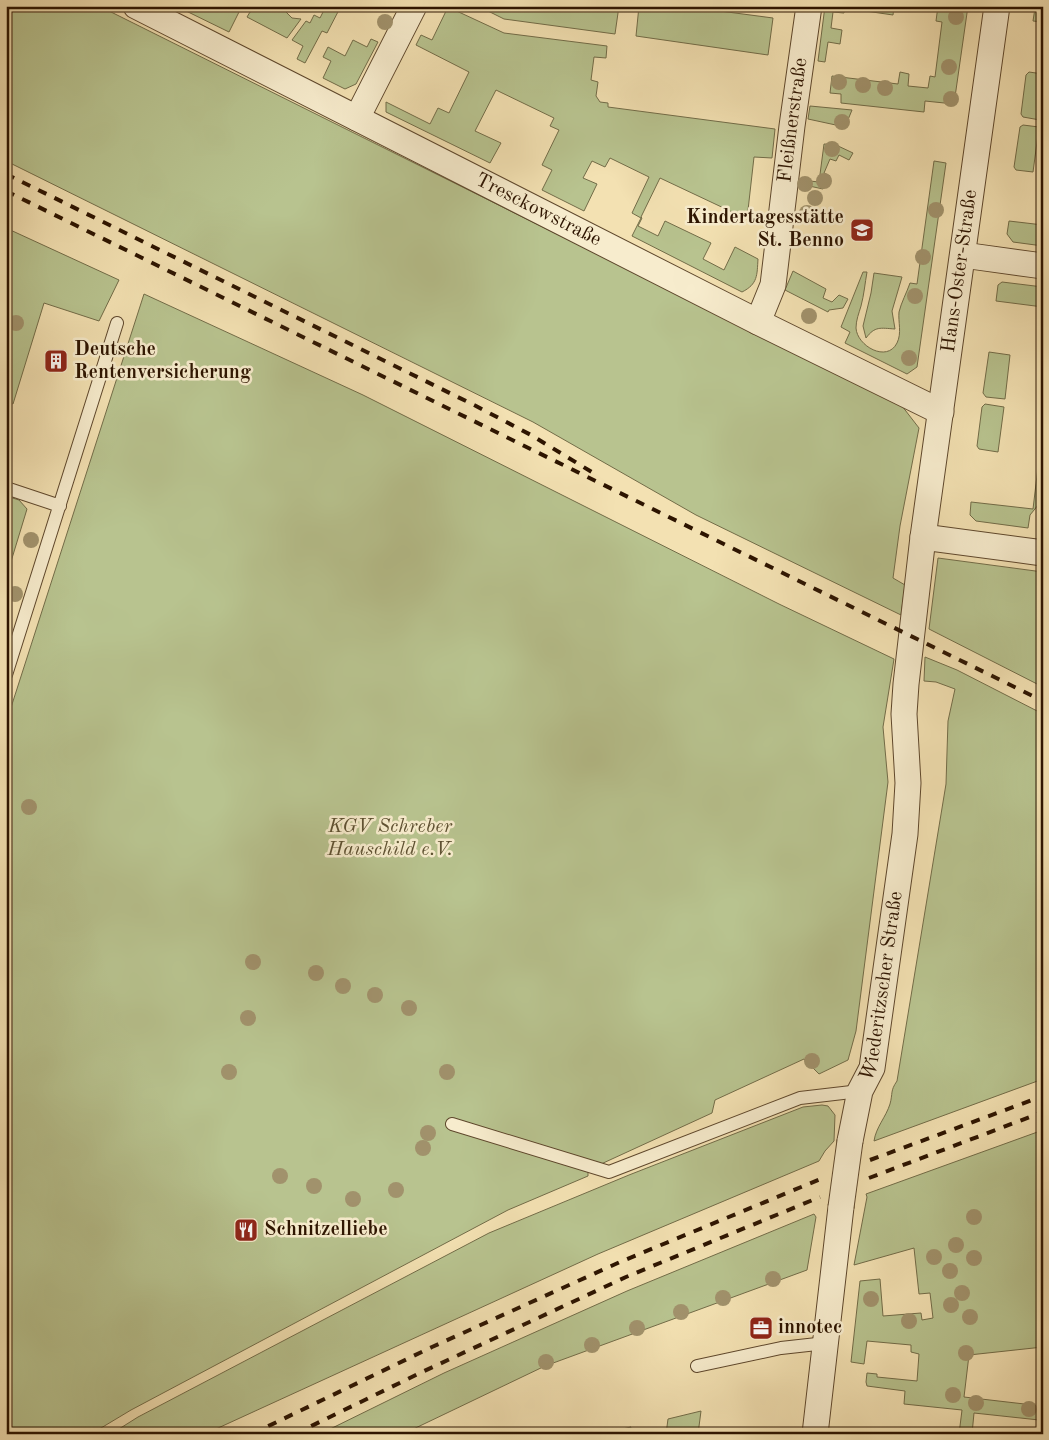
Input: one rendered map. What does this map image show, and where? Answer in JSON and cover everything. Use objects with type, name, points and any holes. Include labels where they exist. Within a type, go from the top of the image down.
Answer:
[{"type":"street","name":"Tresckowstraße","points":[[136,6],[758,322],[941,412]]},
{"type":"street","points":[[357,118],[414,6]]},
{"type":"street","name":"Fleißnerstraße","points":[[758,322],[773,285],[792,126],[809,6]]},
{"type":"street","name":"Hans-Oster-Straße","points":[[923,536],[997,6]]},
{"type":"street","points":[[963,255],[1043,266]]},
{"type":"street","points":[[923,536],[1043,553]]},
{"type":"street","name":"Wiederitzscher Straße","points":[[815,1434],[850,1141],[860,1091],[872,1068],[905,834],[908,784],[904,714],[923,536]]},
{"type":"lane","points":[[6,675],[117,323]]},
{"type":"lane","points":[[6,488],[60,506]]},
{"type":"lane","points":[[452,1124],[608,1172],[800,1098],[860,1091]]},
{"type":"lane","points":[[697,1366],[781,1348],[826,1343]]},
{"type":"green space","points":[[6,6],[99,6],[902,406],[919,428],[900,526],[893,578],[905,585],[901,615],[696,515],[533,422],[6,161]]},
{"type":"green space","points":[[183,6],[253,6],[240,10],[229,32],[182,9]]},
{"type":"green space","points":[[266,6],[283,6],[282,8],[292,18],[301,19],[287,38],[247,17],[250,12]]},
{"type":"green space","points":[[326,6],[341,6],[327,33],[322,31],[305,63],[297,59],[303,46],[292,40],[306,21],[310,23],[314,15],[320,18]]},
{"type":"green space","points":[[478,6],[619,6],[615,34],[504,19]]},
{"type":"green space","points":[[639,6],[682,6],[773,18],[768,55],[636,36]]},
{"type":"green space","points":[[825,6],[894,6],[893,15],[845,8],[844,13],[833,12],[831,28],[842,30],[840,44],[828,42],[825,62],[818,61]]},
{"type":"green space","points":[[938,6],[968,6],[954,104],[925,101],[924,112],[841,103],[841,94],[830,93],[832,76],[898,84],[900,72],[909,74],[908,86],[928,88],[930,76],[935,77],[942,22],[936,21]]},
{"type":"green space","points":[[1043,6],[1043,22],[1033,21],[1035,8]]},
{"type":"green space","points":[[448,7],[504,33],[607,46],[606,58],[594,57],[591,80],[598,82],[596,96],[600,102],[608,103],[608,107],[775,129],[772,158],[754,157],[747,219],[660,178],[638,226],[658,236],[665,221],[711,243],[703,259],[724,270],[735,247],[758,259],[756,278],[751,286],[742,292],[632,236],[641,218],[632,213],[649,177],[610,158],[605,167],[592,161],[583,178],[597,184],[584,211],[542,190],[552,170],[542,165],[559,130],[550,126],[554,118],[496,90],[475,131],[501,143],[490,163],[386,112],[386,102],[430,124],[438,108],[449,113],[469,72],[416,45],[421,35],[432,40]]},
{"type":"green space","points":[[371,39],[378,42],[356,84],[345,89],[323,78],[331,61],[323,57],[328,47],[345,56],[353,40],[367,47]]},
{"type":"green space","points":[[1029,72],[1043,74],[1040,120],[1023,117],[1021,114],[1026,75]]},
{"type":"green space","points":[[810,106],[852,110],[845,127],[808,119]]},
{"type":"green space","points":[[1023,125],[1039,127],[1033,172],[1016,170],[1014,167],[1020,127]]},
{"type":"green space","points":[[824,144],[836,145],[853,153],[849,160],[839,155],[836,161],[830,159],[824,173],[830,176],[823,189],[800,184],[800,180],[819,182]]},
{"type":"green space","points":[[934,161],[946,163],[917,367],[907,374],[845,343],[850,332],[841,327],[863,272],[867,272],[862,302],[856,322],[858,335],[867,346],[880,352],[887,352],[897,343],[901,305],[910,283],[917,284]]},
{"type":"green space","points":[[1009,221],[1043,225],[1043,246],[1013,242],[1007,234]]},
{"type":"green space","points":[[6,228],[119,280],[99,321],[44,303],[13,404],[6,401]]},
{"type":"green space","points":[[793,271],[826,289],[823,298],[832,302],[839,295],[848,299],[843,308],[829,310],[828,312],[785,290]]},
{"type":"green space","points":[[874,273],[902,277],[892,311],[895,329],[878,329],[872,331],[866,338],[863,326]]},
{"type":"green space","points":[[1002,282],[1043,287],[1043,307],[996,301],[998,285]]},
{"type":"green space","name":"KGV Schreber Hauschild e.V.","points":[[144,294],[363,395],[779,604],[894,659],[883,727],[888,782],[856,1031],[848,1060],[819,1074],[804,1059],[715,1100],[712,1113],[588,1170],[588,1176],[508,1210],[131,1410],[91,1434],[6,1434],[6,723]]},
{"type":"green space","points":[[989,352],[1010,355],[1005,399],[986,397],[983,393]]},
{"type":"green space","points":[[985,404],[1004,407],[998,452],[979,449],[977,446],[982,407]]},
{"type":"green space","points":[[1038,467],[1043,467],[1043,499],[1030,515],[1028,528],[976,521],[970,515],[971,502],[1033,509]]},
{"type":"green space","points":[[6,496],[19,500],[27,509],[6,578]]},
{"type":"green space","points":[[938,558],[1043,572],[1043,687],[929,629]]},
{"type":"green space","points":[[925,657],[957,670],[1043,714],[1043,1079],[874,1141],[888,1109],[892,1090],[897,1081],[946,784],[948,721],[955,689],[936,682],[924,681]]},
{"type":"green space","points":[[828,1106],[835,1115],[834,1141],[819,1161],[598,1254],[205,1434],[111,1434],[138,1417],[489,1233],[629,1175],[803,1107]]},
{"type":"green space","points":[[1043,1130],[1043,1347],[969,1355],[964,1397],[1033,1405],[1038,1411],[1039,1420],[974,1413],[972,1434],[959,1434],[962,1410],[904,1404],[905,1391],[867,1386],[867,1373],[877,1374],[877,1377],[917,1381],[919,1354],[911,1352],[911,1345],[867,1341],[864,1364],[851,1362],[860,1281],[880,1279],[883,1316],[921,1313],[922,1320],[933,1318],[930,1293],[919,1294],[914,1248],[854,1265],[866,1194]]},
{"type":"green space","points":[[814,1214],[816,1217],[807,1270],[545,1366],[403,1434],[320,1434],[444,1373],[627,1291]]},
{"type":"green space","points":[[701,1411],[698,1434],[666,1434],[668,1419]]},
{"type":"green space","points":[[631,1427],[629,1434],[601,1434]]},
{"type":"railway","points":[[6,174],[476,406],[531,435],[595,474]]},
{"type":"railway","points":[[6,191],[1043,701]]},
{"type":"railway","points":[[870,1160],[1043,1096]]},
{"type":"railway","points":[[869,1178],[1043,1112]]},
{"type":"railway","points":[[252,1434],[432,1347],[620,1262],[823,1178]]},
{"type":"railway","points":[[295,1434],[420,1373],[626,1277],[820,1197]]},
{"type":"place","name":"Kindertagesstätte St. Benno","points":[[862,230]]},
{"type":"place","name":"Deutsche Rentenversicherung","points":[[56,361]]},
{"type":"place","name":"Schnitzelliebe","points":[[246,1230]]},
{"type":"place","name":"innotec","points":[[761,1328]]}]
